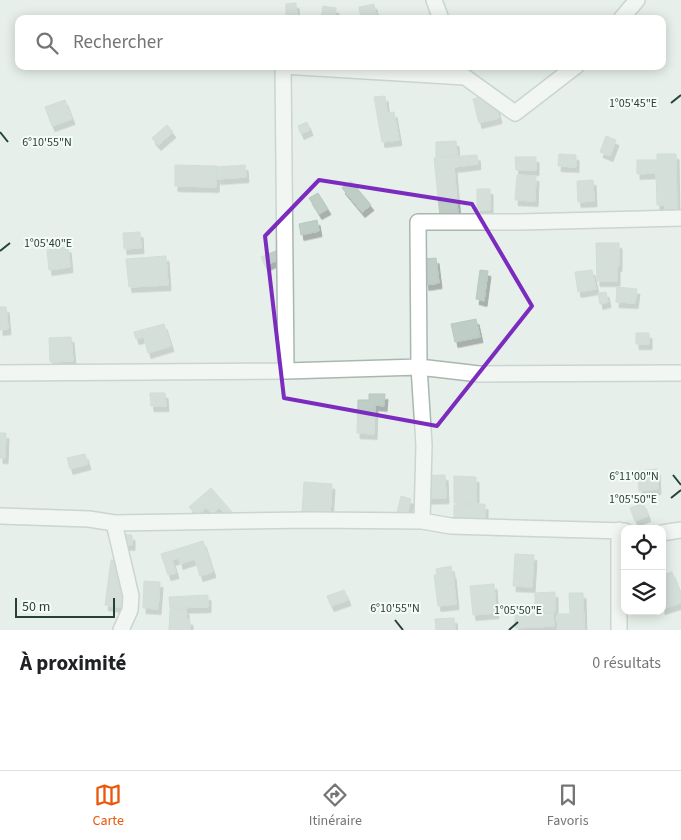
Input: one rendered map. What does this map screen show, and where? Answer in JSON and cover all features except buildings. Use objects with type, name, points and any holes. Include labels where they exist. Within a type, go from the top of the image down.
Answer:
[{"type":"street","points":[[434,0],[440,15]]},
{"type":"street","points":[[624,15],[637,0]]},
{"type":"street","points":[[283,70],[286,371]]},
{"type":"street","points":[[403,70],[463,72],[515,112],[571,70]]},
{"type":"street","points":[[422,521],[424,445],[419,367],[418,222],[520,222],[681,218]]},
{"type":"street","points":[[0,373],[286,371],[419,367],[479,374],[681,373]]},
{"type":"street","points":[[0,516],[89,519],[114,523],[312,520],[422,521],[451,526],[621,530]]},
{"type":"street","points":[[114,523],[131,596],[130,610],[122,630]]},
{"type":"street","points":[[666,532],[681,530]]},
{"type":"street","points":[[619,630],[621,563]]},
{"type":"highlighted area","points":[[319,180],[472,204],[532,306],[437,426],[284,398],[265,236]]}]
